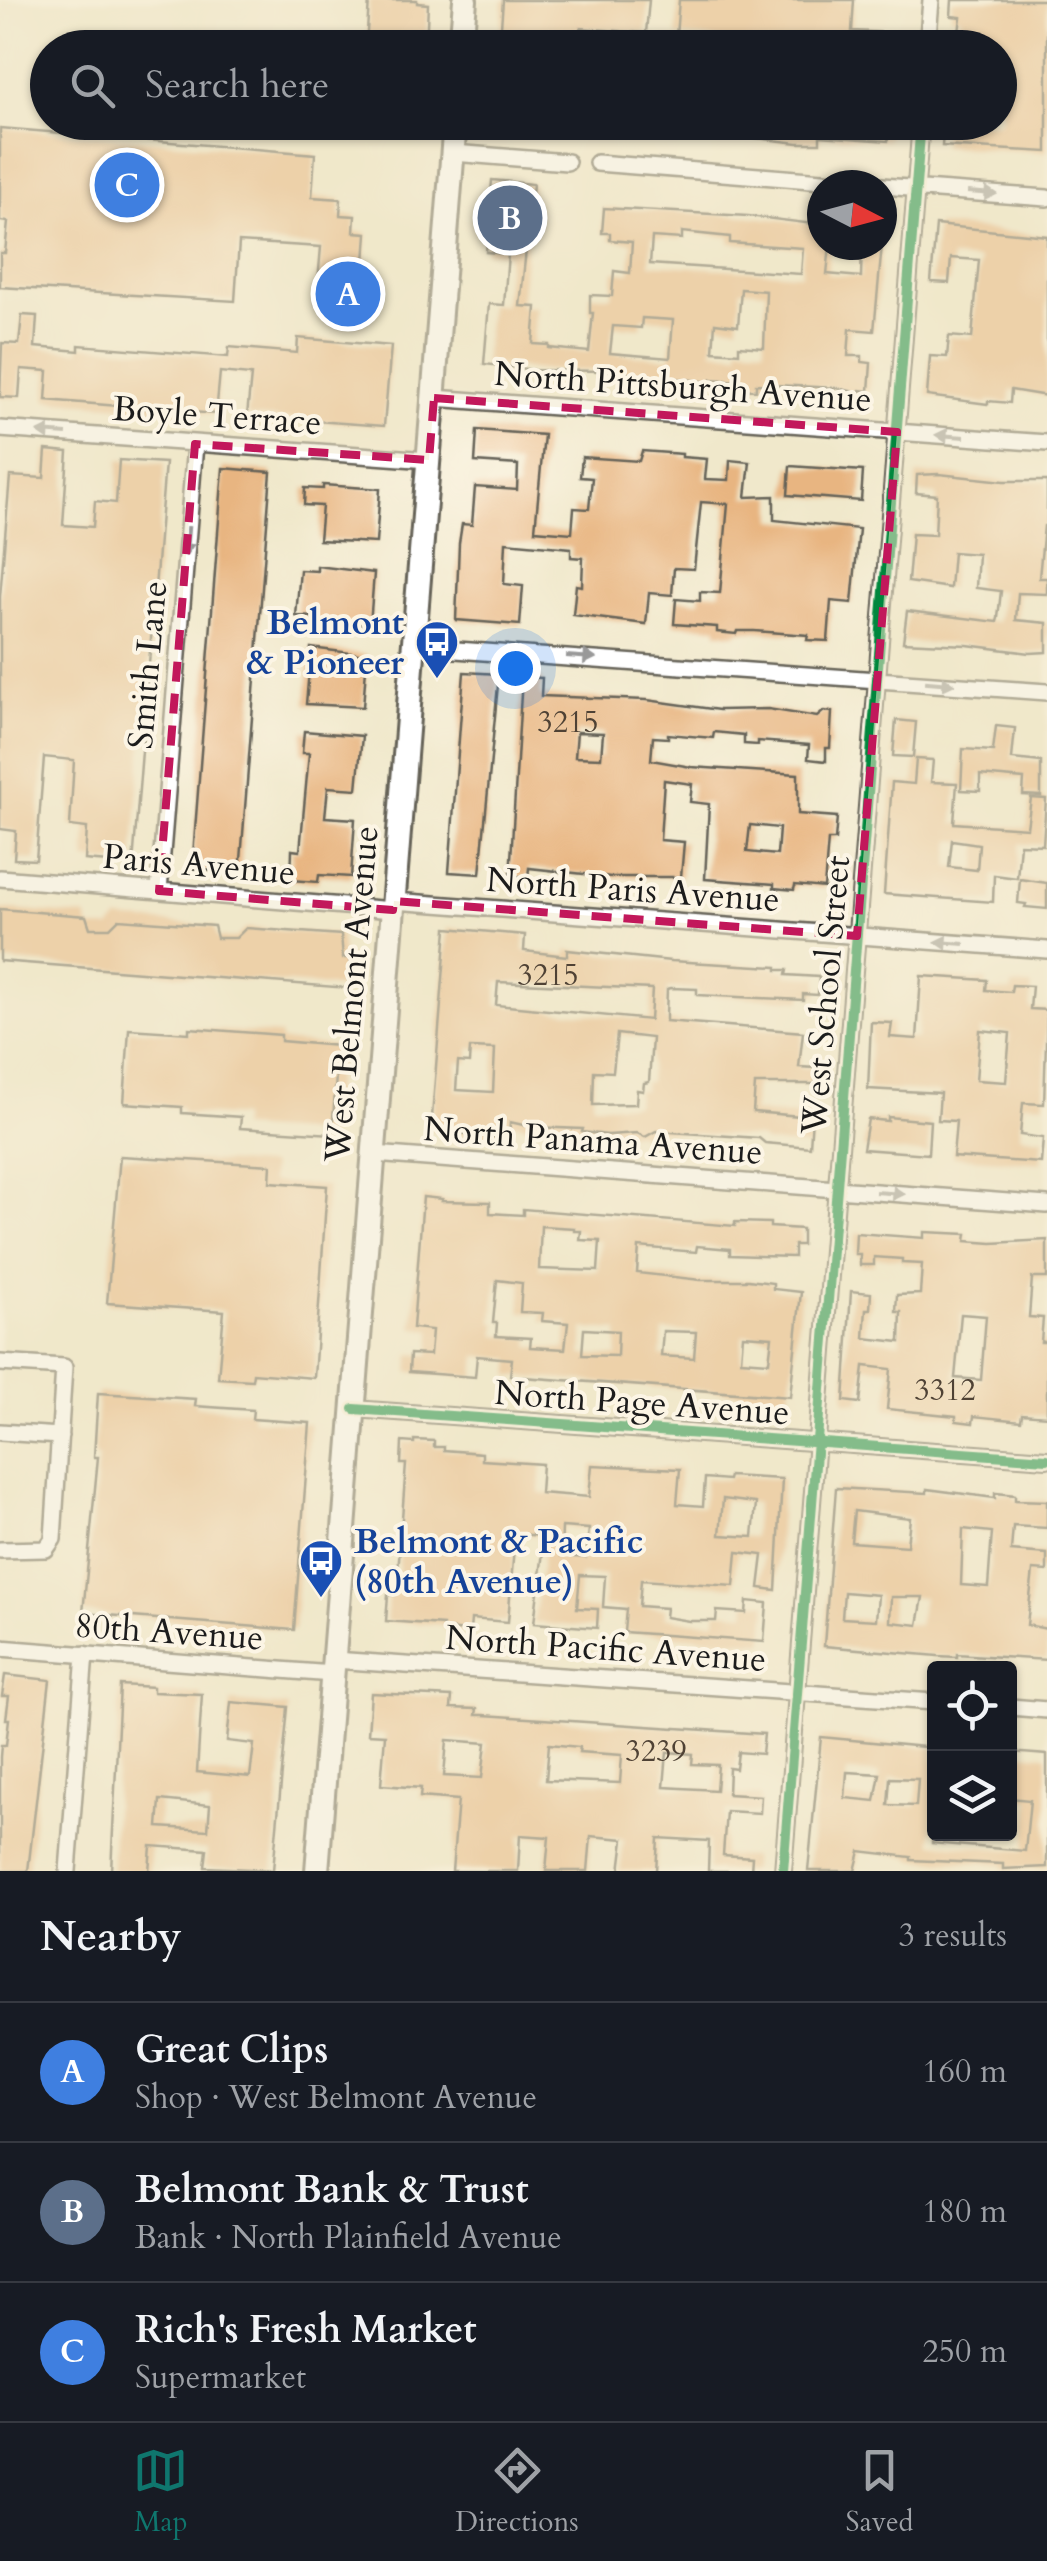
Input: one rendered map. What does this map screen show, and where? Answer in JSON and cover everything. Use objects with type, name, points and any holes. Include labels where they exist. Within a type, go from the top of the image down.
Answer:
[{"type":"main road","points":[[462,30],[465,0]]},
{"type":"main road","name":"West Belmont Avenue","points":[[317,1871],[454,140]]},
{"type":"street","points":[[928,30],[931,0]]},
{"type":"street","name":"West School Street","points":[[783,1871],[920,140]]},
{"type":"street","points":[[453,153],[566,162]]},
{"type":"street","points":[[596,163],[807,180]]},
{"type":"street","points":[[897,187],[1047,198]]},
{"type":"street","name":"North Pittsburgh Avenue","points":[[434,398],[1047,444]]},
{"type":"street","name":"Boyle Terrace","points":[[0,428],[429,460]]},
{"type":"street","name":"Smith Lane","points":[[159,891],[195,444]]},
{"type":"street","points":[[414,647],[1047,692]]},
{"type":"street","name":"Paris Avenue","points":[[0,878],[393,905]]},
{"type":"street","name":"North Paris Avenue","points":[[393,905],[1047,950]]},
{"type":"street","name":"North Panama Avenue","points":[[374,1154],[1047,1205]]},
{"type":"street","points":[[0,1362],[64,1368],[54,1539],[46,1549],[0,1550]]},
{"type":"street","name":"North Page Avenue","points":[[354,1409],[1047,1459]]},
{"type":"street","points":[[0,1432],[60,1436]]},
{"type":"street","name":"80th Avenue","points":[[0,1648],[333,1667]]},
{"type":"street","points":[[68,1871],[85,1654]]},
{"type":"street","name":"North Pacific Avenue","points":[[333,1667],[927,1701]]},
{"type":"street","points":[[1017,1708],[1047,1710]]},
{"type":"highlighted area","points":[[434,398],[897,432],[857,936],[394,901],[393,910],[159,891],[195,444],[429,460]]},
{"type":"building","points":[[369,0],[417,0],[428,4],[427,30],[367,30]]},
{"type":"building","points":[[503,0],[649,0],[646,30],[501,30]]},
{"type":"building","points":[[679,0],[854,0],[852,30],[676,30]]},
{"type":"building","points":[[952,0],[1047,0],[1047,152],[942,146],[942,140],[1017,140],[1017,30],[959,30],[961,17],[951,16]]},
{"type":"building","points":[[0,128],[30,130],[30,140],[145,140],[315,154],[312,197],[341,199],[340,215],[355,216],[354,232],[367,233],[362,307],[316,304],[321,247],[239,242],[235,301],[0,287],[0,253],[5,253],[8,222],[0,221]]},
{"type":"building","points":[[772,140],[820,140],[798,143]]},
{"type":"building","points":[[492,180],[533,184],[520,306],[536,307],[533,344],[589,352],[593,313],[590,295],[612,296],[614,271],[630,273],[632,242],[610,240],[610,233],[602,233],[604,208],[807,223],[807,260],[828,260],[827,274],[861,277],[862,260],[881,260],[874,331],[850,329],[848,356],[862,356],[862,362],[871,363],[869,391],[756,384],[756,390],[736,389],[737,381],[484,364],[489,304],[504,305],[508,254],[486,252]],"holes":[[[682,232],[730,237],[730,243],[803,248],[801,274],[650,264],[652,237],[682,239]],[[741,289],[766,291],[764,348],[739,346],[739,353],[713,351],[715,323],[738,326]],[[642,318],[673,320],[670,358],[610,353],[613,326],[641,328]]]},
{"type":"building","points":[[936,225],[1047,236],[1047,396],[1011,390],[1010,403],[988,404],[927,396],[930,356],[947,357],[949,336],[972,338],[979,260],[951,258],[949,283],[931,282]]},
{"type":"building","points":[[22,315],[37,316],[35,347],[79,351],[79,345],[228,357],[229,347],[297,353],[298,338],[391,346],[384,426],[247,416],[251,375],[220,372],[216,414],[46,400],[48,371],[21,369],[19,398],[0,397],[2,343],[19,344]]},
{"type":"building","points":[[477,430],[544,435],[535,530],[572,533],[574,508],[589,509],[592,478],[580,477],[582,457],[639,461],[642,451],[682,454],[707,459],[705,479],[729,480],[730,460],[750,462],[746,497],[774,496],[774,520],[859,529],[852,603],[831,601],[828,641],[807,640],[808,635],[754,631],[736,634],[717,632],[717,627],[674,624],[676,599],[700,601],[700,592],[720,593],[728,504],[701,502],[694,569],[674,568],[672,595],[649,593],[646,624],[573,615],[576,585],[582,586],[583,558],[571,557],[571,548],[506,542],[504,584],[523,586],[520,625],[456,620],[459,543],[462,524],[472,525],[475,487],[517,490],[518,465],[475,462]]},
{"type":"building","points":[[46,450],[68,452],[63,525],[93,527],[95,501],[116,503],[119,460],[165,463],[133,864],[85,860],[87,828],[70,826],[74,760],[44,757],[36,860],[14,859],[16,831],[0,829],[0,597],[10,476],[44,478]]},
{"type":"building","points":[[790,466],[863,471],[861,501],[788,495]]},
{"type":"building","points":[[223,468],[271,472],[240,873],[192,869]]},
{"type":"building","points":[[917,475],[1047,481],[1047,526],[1039,578],[1047,578],[1047,594],[1018,593],[1016,620],[1047,623],[1047,652],[903,642],[907,611],[997,622],[998,618],[1001,591],[976,588],[978,554],[953,552],[950,588],[908,582],[912,534],[935,535],[937,495],[916,493]]},
{"type":"building","points":[[323,485],[380,489],[376,543],[319,540],[322,506],[304,505],[305,488],[323,489]]},
{"type":"building","points":[[317,566],[374,573],[370,625],[313,623],[313,617],[296,616],[300,570],[317,571]]},
{"type":"building","points":[[311,648],[367,655],[363,707],[306,704]]},
{"type":"building","points":[[464,672],[499,674],[480,874],[449,872]]},
{"type":"building","points":[[522,677],[542,678],[541,696],[647,700],[719,710],[768,709],[817,717],[824,711],[832,712],[826,761],[808,759],[809,745],[758,741],[758,745],[744,744],[744,735],[714,732],[713,738],[668,734],[668,738],[653,737],[651,760],[691,767],[798,774],[798,814],[837,817],[835,840],[828,840],[824,888],[795,885],[794,890],[774,888],[774,884],[705,879],[709,804],[690,802],[692,784],[664,780],[660,840],[684,842],[681,877],[611,877],[529,868],[528,877],[510,876]],"holes":[[[577,732],[603,733],[601,758],[575,757]],[[750,825],[779,828],[777,855],[747,852]]]},
{"type":"building","points":[[896,720],[916,722],[913,757],[893,756]]},
{"type":"building","points":[[996,726],[1015,728],[1012,759],[1041,762],[1041,796],[1023,795],[1024,779],[980,775],[980,791],[961,790],[963,749],[993,751]]},
{"type":"building","points":[[304,731],[362,736],[357,789],[328,787],[325,817],[355,819],[351,877],[319,875],[318,882],[291,880],[292,850],[300,851],[309,753],[302,753]]},
{"type":"building","points":[[916,759],[933,760],[931,782],[957,783],[954,823],[1027,828],[1031,798],[1046,799],[1043,845],[1020,844],[1017,878],[994,875],[993,902],[884,894],[892,782],[914,784]],"holes":[[[952,840],[979,844],[977,870],[949,867]]]},
{"type":"building","points":[[1020,879],[1047,883],[1047,909],[1018,903]]},
{"type":"building","points":[[0,909],[86,916],[90,928],[110,928],[119,919],[214,926],[217,938],[236,938],[246,928],[341,935],[343,958],[351,958],[348,988],[0,961]]},
{"type":"building","points":[[447,928],[525,935],[524,951],[567,956],[567,950],[777,967],[787,970],[786,975],[819,977],[818,995],[803,994],[803,1000],[697,995],[697,989],[667,989],[666,1021],[803,1032],[799,1067],[816,1068],[816,1084],[755,1084],[753,1112],[812,1117],[810,1147],[765,1143],[759,1138],[656,1131],[645,1137],[637,1133],[608,1135],[510,1122],[509,1139],[431,1130]],"holes":[[[498,982],[652,989],[650,1020],[496,1005]],[[617,1034],[652,1038],[649,1082],[644,1083],[643,1091],[637,1090],[636,1104],[593,1105],[594,1071],[613,1072]],[[470,1048],[495,1049],[493,1092],[456,1090],[458,1062],[469,1063]]]},
{"type":"building","points":[[921,976],[987,980],[986,990],[1011,992],[1012,985],[1032,986],[1030,1009],[1047,1010],[1044,1104],[1023,1103],[1020,1135],[1043,1138],[1041,1163],[953,1157],[956,1121],[938,1120],[940,1093],[868,1089],[871,1022],[892,1023],[890,1037],[917,1039]],"holes":[[[980,1030],[1010,1033],[1006,1082],[976,1080]]]},
{"type":"building","points":[[189,1028],[281,1035],[281,1041],[338,1046],[332,1134],[240,1128],[241,1117],[182,1113],[182,1107],[124,1103],[129,1029],[189,1033]]},
{"type":"building","points":[[888,1117],[930,1121],[928,1154],[863,1149],[868,1119],[888,1121]]},
{"type":"building","points":[[120,1156],[271,1165],[270,1182],[327,1186],[314,1378],[253,1373],[252,1380],[218,1378],[224,1311],[107,1303]]},
{"type":"building","points":[[423,1197],[490,1202],[490,1213],[523,1215],[523,1209],[735,1226],[735,1222],[770,1223],[770,1227],[802,1229],[802,1245],[794,1245],[794,1257],[730,1255],[730,1249],[697,1246],[696,1252],[639,1247],[637,1273],[748,1280],[773,1283],[773,1289],[801,1292],[790,1397],[510,1376],[512,1359],[477,1356],[475,1377],[409,1372],[410,1354],[430,1355],[432,1330],[413,1328]],"holes":[[[541,1226],[574,1228],[581,1231],[580,1240],[600,1241],[598,1271],[539,1269]],[[497,1280],[522,1283],[520,1312],[543,1313],[542,1321],[568,1323],[565,1349],[530,1347],[531,1338],[496,1336],[497,1323],[493,1323]],[[584,1329],[618,1331],[617,1356],[582,1355]],[[663,1331],[696,1332],[694,1358],[661,1356]],[[743,1335],[772,1337],[769,1362],[741,1360]]]},
{"type":"building","points":[[924,1232],[967,1234],[966,1241],[992,1243],[1047,1240],[1047,1278],[1032,1278],[1029,1317],[1043,1318],[1041,1342],[1047,1342],[1047,1416],[1022,1414],[1021,1421],[974,1416],[973,1423],[956,1421],[956,1416],[887,1409],[891,1369],[864,1366],[860,1403],[844,1401],[851,1291],[871,1293],[864,1338],[900,1342],[897,1295],[920,1294],[922,1264],[874,1257],[874,1265],[860,1265],[860,1254],[855,1254],[856,1233],[924,1238]],"holes":[[[961,1314],[986,1316],[981,1380],[955,1378]]]},
{"type":"building","points":[[98,1393],[196,1399],[195,1406],[253,1410],[252,1419],[310,1423],[294,1630],[83,1613],[98,1457],[94,1457]]},
{"type":"building","points":[[434,1441],[434,1447],[444,1450],[482,1453],[482,1460],[542,1464],[540,1493],[589,1497],[592,1465],[680,1469],[677,1504],[703,1506],[705,1478],[782,1479],[776,1590],[759,1588],[763,1555],[737,1552],[734,1586],[641,1580],[639,1606],[666,1608],[665,1617],[716,1621],[717,1611],[746,1613],[747,1601],[767,1603],[764,1642],[624,1632],[626,1609],[603,1607],[605,1576],[580,1575],[577,1608],[598,1609],[597,1628],[534,1623],[545,1536],[515,1534],[508,1622],[471,1619],[470,1631],[386,1621],[388,1595],[396,1595],[398,1573],[406,1464],[401,1464],[402,1442]],"holes":[[[723,1499],[756,1503],[753,1537],[720,1535]],[[562,1527],[589,1529],[586,1558],[561,1556]]]},
{"type":"building","points":[[836,1488],[927,1493],[927,1489],[995,1498],[995,1493],[1015,1495],[1015,1500],[1047,1501],[1047,1528],[1013,1526],[1011,1551],[1047,1554],[1047,1571],[1033,1570],[1027,1625],[1047,1629],[1047,1660],[824,1646]],"holes":[[[854,1511],[910,1518],[907,1546],[851,1542]],[[963,1529],[992,1532],[988,1587],[961,1585]],[[844,1592],[878,1595],[876,1620],[842,1618]],[[891,1597],[923,1597],[918,1625],[890,1622]]]},
{"type":"building","points":[[5,1675],[50,1680],[28,1871],[0,1871],[0,1757],[1,1745],[6,1745],[9,1719],[9,1696],[2,1696]]},
{"type":"building","points":[[120,1685],[153,1687],[153,1692],[202,1694],[197,1772],[250,1777],[254,1744],[227,1741],[231,1702],[288,1707],[273,1870],[205,1867],[207,1850],[151,1846],[149,1871],[111,1871]],"holes":[[[160,1800],[210,1805],[208,1830],[158,1827]]]},
{"type":"building","points":[[371,1693],[452,1697],[451,1708],[477,1709],[476,1715],[764,1734],[762,1754],[738,1752],[736,1769],[729,1768],[728,1794],[761,1796],[760,1813],[726,1811],[723,1855],[752,1857],[751,1871],[708,1871],[709,1841],[658,1838],[656,1871],[620,1871],[624,1839],[591,1836],[588,1871],[546,1871],[549,1837],[520,1835],[518,1871],[452,1871],[458,1800],[420,1797],[421,1788],[381,1785],[385,1735],[368,1734]],"holes":[[[447,1740],[486,1743],[482,1778],[444,1776]],[[549,1744],[580,1747],[579,1752],[622,1755],[620,1783],[546,1780]],[[667,1752],[693,1754],[692,1764],[718,1765],[716,1790],[664,1787]]]},
{"type":"building","points":[[821,1737],[927,1747],[927,1841],[1025,1851],[1030,1800],[1017,1799],[1017,1753],[1047,1755],[1047,1867],[1003,1869],[1003,1864],[911,1860],[860,1851],[855,1871],[808,1871]],"holes":[[[847,1772],[880,1774],[875,1801],[845,1798]],[[890,1778],[918,1779],[916,1806],[888,1805]]]},
{"type":"cycle path","points":[[783,1871],[920,140]]},
{"type":"cycle path","points":[[354,1409],[1047,1459]]},
{"type":"place","name":"Rich's Fresh Market","points":[[127,185]]},
{"type":"place","name":"Belmont Bank & Trust","points":[[510,218]]},
{"type":"place","name":"Great Clips","points":[[348,294]]},
{"type":"place","name":"Belmont & Pioneer","points":[[437,680]]},
{"type":"place","name":"Belmont & Pacific (80th Avenue)","points":[[321,1599]]}]
